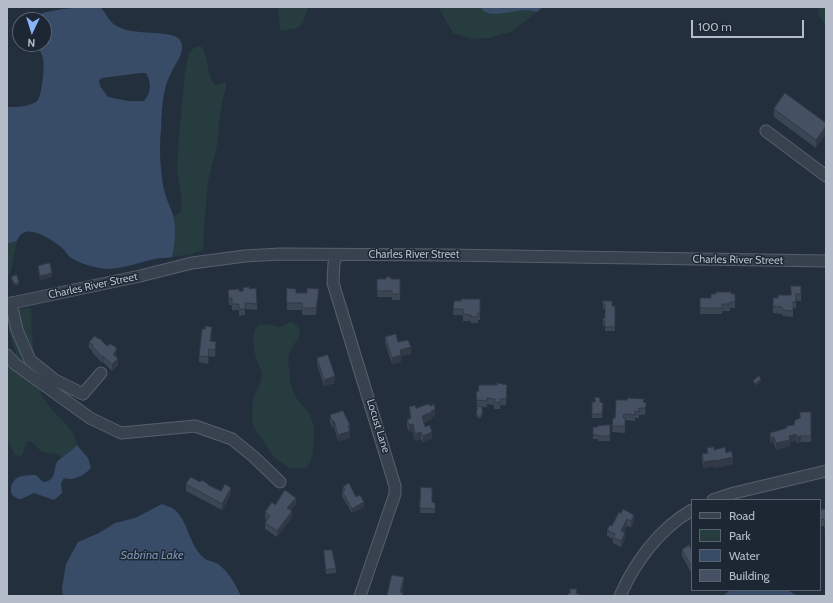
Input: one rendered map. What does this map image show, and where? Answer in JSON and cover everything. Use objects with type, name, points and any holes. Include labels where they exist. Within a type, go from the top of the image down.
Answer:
[{"type":"street","points":[[766,131],[826,176]]},
{"type":"street","name":"Charles River Street","points":[[9,304],[140,276],[187,264],[224,258],[273,255],[446,255],[826,261]]},
{"type":"street","name":"Locust Lane","points":[[337,255],[334,263],[333,283],[395,486],[395,494],[360,596]]},
{"type":"street","points":[[9,304],[17,330],[30,360],[55,380],[82,394],[101,373]]},
{"type":"street","points":[[7,355],[15,364],[90,418],[121,433],[195,426],[232,439],[254,457],[280,482]]},
{"type":"street","points":[[716,499],[734,493],[826,471]]},
{"type":"street","points":[[620,596],[633,570],[649,548],[668,526],[691,511]]},
{"type":"green space","points":[[278,7],[308,7],[303,23],[297,28],[280,31]]},
{"type":"green space","points":[[438,7],[480,7],[481,9],[516,11],[531,10],[537,12],[511,32],[489,38],[475,39],[453,33]]},
{"type":"green space","points":[[819,7],[826,7],[826,23],[823,22],[818,14]]},
{"type":"green space","points":[[199,46],[202,47],[206,57],[212,81],[215,85],[226,82],[226,86],[220,114],[217,146],[208,181],[203,250],[192,254],[172,257],[174,246],[174,216],[180,213],[182,203],[177,169],[185,73],[189,53],[194,48]]},
{"type":"green space","points":[[17,241],[11,270],[7,281],[7,244]]},
{"type":"green space","points":[[27,308],[31,309],[32,315],[31,324],[35,365],[41,395],[74,435],[77,445],[68,454],[61,457],[43,452],[30,441],[26,443],[22,456],[15,455],[7,439],[7,359],[16,353],[8,326],[8,315],[10,311]]},
{"type":"green space","points":[[292,322],[300,330],[300,334],[288,358],[291,385],[295,396],[310,416],[314,429],[312,457],[306,468],[289,468],[274,457],[255,429],[252,421],[253,398],[260,384],[262,374],[255,354],[253,341],[255,330],[258,325],[266,324],[280,327]]},
{"type":"water","points":[[100,7],[113,24],[122,29],[167,34],[179,39],[181,43],[182,47],[178,61],[168,79],[164,93],[160,137],[160,160],[164,190],[175,224],[172,257],[152,259],[114,269],[107,269],[74,260],[57,244],[38,233],[25,232],[20,235],[17,241],[7,244],[7,107],[27,106],[37,101],[39,98],[42,87],[44,63],[41,52],[52,52],[52,12],[48,12],[62,9]],"holes":[[[146,73],[150,88],[144,101],[128,101],[108,97],[100,86],[99,80],[102,78]]]},
{"type":"water","points":[[480,7],[543,7],[537,12],[530,10],[490,14],[484,12]]},
{"type":"water","points":[[77,445],[88,458],[91,468],[79,477],[72,479],[64,478],[61,483],[62,493],[54,500],[34,493],[21,499],[17,499],[13,495],[11,488],[13,482],[17,478],[36,475],[43,482],[51,480],[54,475],[57,462]]},
{"type":"water","name":"Sabrina Lake","points":[[162,504],[176,511],[184,522],[199,553],[205,559],[218,564],[229,574],[241,596],[63,596],[62,588],[66,564],[78,542],[99,533],[115,523],[135,518]]},
{"type":"water","points":[[729,591],[789,591],[798,596],[723,596]]},
{"type":"building","points":[[785,93],[826,123],[826,126],[816,140],[774,109]]},
{"type":"building","points":[[50,263],[52,273],[40,276],[38,266]]},
{"type":"building","points":[[17,275],[19,283],[14,284],[11,277]]},
{"type":"building","points":[[386,277],[391,277],[391,279],[400,279],[400,294],[392,294],[392,291],[377,291],[377,279],[386,279]]},
{"type":"building","points":[[791,286],[801,286],[801,294],[796,294],[796,302],[793,302],[793,311],[783,310],[782,307],[773,306],[773,298],[778,298],[778,295],[791,295]]},
{"type":"building","points":[[249,287],[249,289],[256,288],[257,304],[245,303],[245,309],[239,309],[239,304],[232,304],[232,298],[229,298],[228,290],[239,289],[239,291],[243,291],[243,288]]},
{"type":"building","points":[[287,288],[296,289],[296,293],[307,293],[307,288],[319,289],[316,308],[302,308],[302,303],[287,303]]},
{"type":"building","points":[[716,292],[731,292],[731,294],[735,294],[735,302],[730,302],[730,304],[722,304],[722,308],[700,308],[700,298],[711,298],[711,294],[716,294]]},
{"type":"building","points":[[461,299],[480,299],[480,313],[478,313],[478,317],[471,317],[471,315],[463,314],[463,309],[453,309],[454,301],[461,301]]},
{"type":"building","points":[[603,301],[612,301],[612,306],[615,306],[615,327],[605,327],[605,321],[603,321],[603,318],[605,318],[605,304],[603,304]]},
{"type":"building","points":[[205,326],[212,327],[210,341],[216,342],[215,350],[209,349],[208,357],[199,356],[202,329],[205,329]]},
{"type":"building","points":[[396,334],[398,342],[408,340],[411,347],[400,350],[401,355],[392,358],[385,337]]},
{"type":"building","points":[[95,336],[107,346],[110,344],[116,347],[116,351],[113,354],[118,359],[112,364],[103,356],[102,357],[89,342]]},
{"type":"building","points":[[328,355],[335,376],[324,380],[317,358]]},
{"type":"building","points":[[759,376],[761,379],[755,384],[753,381]]},
{"type":"building","points":[[497,383],[507,385],[506,399],[500,399],[500,403],[494,402],[495,399],[487,398],[487,401],[477,400],[476,391],[478,392],[479,385],[497,385]]},
{"type":"building","points":[[595,397],[600,398],[600,402],[603,403],[602,414],[592,414],[592,402],[595,402]]},
{"type":"building","points":[[628,398],[644,399],[643,402],[646,403],[645,408],[639,408],[639,412],[635,411],[635,415],[624,414],[623,418],[625,418],[625,426],[612,426],[613,418],[615,418],[616,400],[627,400]]},
{"type":"building","points":[[429,404],[430,406],[434,404],[435,410],[422,416],[425,427],[430,425],[432,432],[423,436],[421,432],[415,434],[413,424],[409,425],[407,420],[411,418],[409,407],[415,405],[416,408]]},
{"type":"building","points":[[477,406],[482,407],[483,410],[481,416],[477,416]]},
{"type":"building","points":[[343,411],[350,425],[348,426],[350,431],[338,435],[334,421],[332,421],[330,415]]},
{"type":"building","points":[[800,412],[811,412],[811,436],[797,437],[796,434],[789,436],[790,440],[776,443],[774,437],[771,438],[770,433],[787,428],[786,426],[794,425],[795,420],[800,418]]},
{"type":"building","points":[[610,425],[610,436],[593,435],[593,427]]},
{"type":"building","points":[[714,447],[714,450],[725,447],[726,453],[731,451],[733,457],[704,462],[702,454],[708,453],[707,448]]},
{"type":"building","points":[[191,477],[200,482],[202,480],[208,485],[221,491],[225,484],[231,488],[222,504],[186,484]]},
{"type":"building","points":[[349,483],[356,497],[360,495],[364,502],[352,509],[342,491],[345,490],[343,487]]},
{"type":"building","points":[[421,487],[432,488],[432,502],[435,503],[435,509],[420,508]]},
{"type":"building","points":[[285,490],[296,498],[287,508],[292,511],[277,531],[265,523],[270,516],[265,512],[272,502],[275,505]]},
{"type":"building","points":[[623,509],[634,515],[631,521],[627,519],[621,531],[625,533],[621,541],[613,537],[615,534],[607,530],[610,525],[612,526],[619,512],[621,513]]},
{"type":"building","points":[[826,509],[826,524],[824,519],[821,520],[821,510]]},
{"type":"building","points":[[689,545],[691,549],[691,565],[682,550]]},
{"type":"building","points":[[324,550],[332,550],[336,568],[326,570]]},
{"type":"building","points":[[392,575],[404,577],[400,592],[403,593],[402,596],[387,596]]},
{"type":"building","points":[[570,589],[577,589],[576,593],[579,594],[579,596],[568,596]]}]
